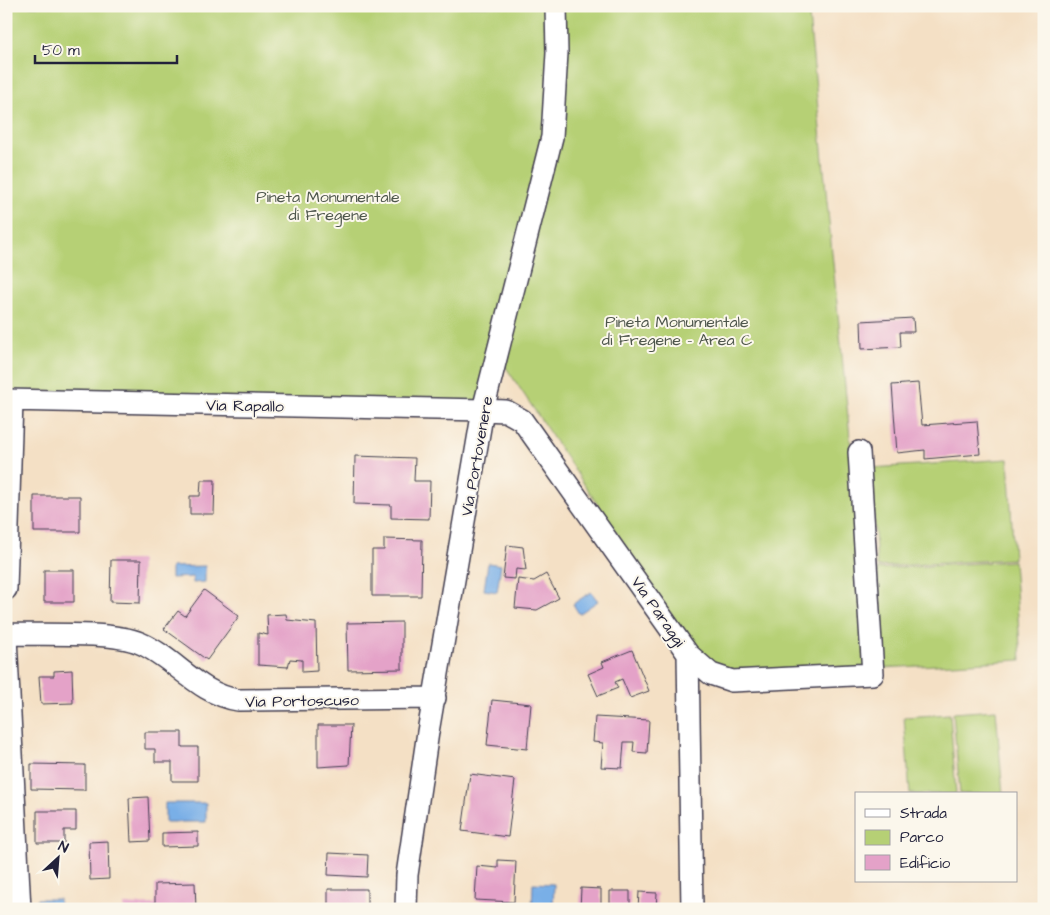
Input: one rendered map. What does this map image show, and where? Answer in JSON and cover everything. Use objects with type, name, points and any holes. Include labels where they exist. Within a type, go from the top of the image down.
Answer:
[{"type":"street","name":"Via Portovenere","points":[[406,909],[407,875],[483,410],[552,137],[557,53],[556,6]]},
{"type":"street","name":"Via Rapallo","points":[[9,400],[483,410]]},
{"type":"street","points":[[6,590],[9,400]]},
{"type":"street","name":"Via Paraggi","points":[[483,410],[510,413],[528,425],[688,654],[692,909]]},
{"type":"street","points":[[688,654],[711,674],[732,681],[873,674],[859,452]]},
{"type":"street","points":[[6,636],[11,831],[20,909]]},
{"type":"street","name":"Via Portoscuso","points":[[6,636],[114,637],[133,640],[148,647],[210,692],[238,700],[435,698]]},
{"type":"green space","name":"Pineta Monumentale di Fregene","points":[[6,6],[550,6],[546,136],[483,410],[6,390]]},
{"type":"green space","name":"Pineta Monumentale di Fregene - Area C","points":[[562,6],[808,6],[873,674],[711,674],[501,360],[558,140]]},
{"type":"green space","points":[[1008,459],[1014,559],[877,567],[871,468]]},
{"type":"green space","points":[[1014,561],[1021,660],[884,668],[877,569]]},
{"type":"green space","points":[[996,710],[1003,792],[960,792],[953,713]]},
{"type":"green space","points":[[950,714],[956,792],[910,792],[904,717]]},
{"type":"water","points":[[488,563],[501,565],[497,592],[484,590]]},
{"type":"water","points":[[205,566],[205,582],[193,583],[193,577],[171,578],[171,567]]},
{"type":"water","points":[[591,592],[598,601],[579,614],[573,604]]},
{"type":"water","points":[[165,803],[206,803],[206,822],[165,822]]},
{"type":"water","points":[[533,883],[554,884],[553,909],[532,909]]},
{"type":"water","points":[[37,899],[59,899],[59,909],[38,909]]},
{"type":"building","points":[[913,318],[914,332],[900,332],[901,347],[862,349],[861,321]]},
{"type":"building","points":[[918,383],[922,425],[977,421],[980,454],[925,459],[925,450],[897,453],[892,385]]},
{"type":"building","points":[[355,456],[415,458],[414,481],[430,481],[429,519],[391,518],[391,505],[354,504]]},
{"type":"building","points":[[201,480],[215,480],[214,514],[190,514],[190,496],[200,496]]},
{"type":"building","points":[[34,496],[80,496],[80,532],[34,532]]},
{"type":"building","points":[[384,539],[422,540],[421,596],[372,596],[372,550],[384,550]]},
{"type":"building","points":[[507,545],[523,547],[526,570],[516,569],[515,579],[503,578]]},
{"type":"building","points":[[111,560],[141,560],[140,603],[110,602]]},
{"type":"building","points":[[44,570],[74,570],[74,602],[44,602]]},
{"type":"building","points":[[546,574],[559,598],[537,610],[515,608],[518,579],[534,581]]},
{"type":"building","points":[[204,590],[239,616],[207,660],[164,629],[178,611],[185,616]]},
{"type":"building","points":[[286,614],[287,620],[316,623],[317,671],[302,672],[302,660],[290,659],[288,667],[258,665],[258,633],[268,635],[267,615]]},
{"type":"building","points":[[402,622],[402,669],[348,670],[347,623]]},
{"type":"building","points":[[632,650],[649,691],[630,698],[622,679],[615,682],[618,688],[598,696],[588,674],[604,667],[602,662]]},
{"type":"building","points":[[72,670],[73,703],[41,704],[39,676],[54,676],[54,671]]},
{"type":"building","points":[[492,700],[531,704],[527,749],[487,745]]},
{"type":"building","points":[[595,717],[649,720],[647,753],[633,752],[634,742],[624,742],[622,768],[601,767],[603,743],[593,742]]},
{"type":"building","points":[[318,725],[351,725],[349,765],[318,767]]},
{"type":"building","points":[[145,732],[182,732],[182,747],[198,747],[198,781],[172,781],[172,762],[155,762],[155,749],[145,749]]},
{"type":"building","points":[[31,764],[85,765],[85,790],[31,789]]},
{"type":"building","points":[[470,774],[515,780],[508,837],[462,831]]},
{"type":"building","points":[[148,797],[150,841],[131,842],[129,798]]},
{"type":"building","points":[[37,811],[76,811],[76,830],[64,830],[64,843],[37,843]]},
{"type":"building","points":[[198,832],[198,846],[162,847],[162,833]]},
{"type":"building","points":[[108,841],[109,879],[90,880],[89,842]]},
{"type":"building","points":[[329,853],[368,855],[367,877],[328,875]]},
{"type":"building","points":[[498,860],[516,861],[514,902],[475,900],[477,866],[498,868]]},
{"type":"building","points":[[195,883],[196,909],[124,909],[124,905],[155,904],[155,884]]},
{"type":"building","points":[[581,888],[601,889],[601,909],[580,909]]},
{"type":"building","points":[[328,889],[367,889],[367,909],[328,909]]},
{"type":"building","points":[[610,891],[630,891],[630,909],[610,909]]},
{"type":"building","points":[[639,892],[657,893],[656,909],[638,909]]}]
